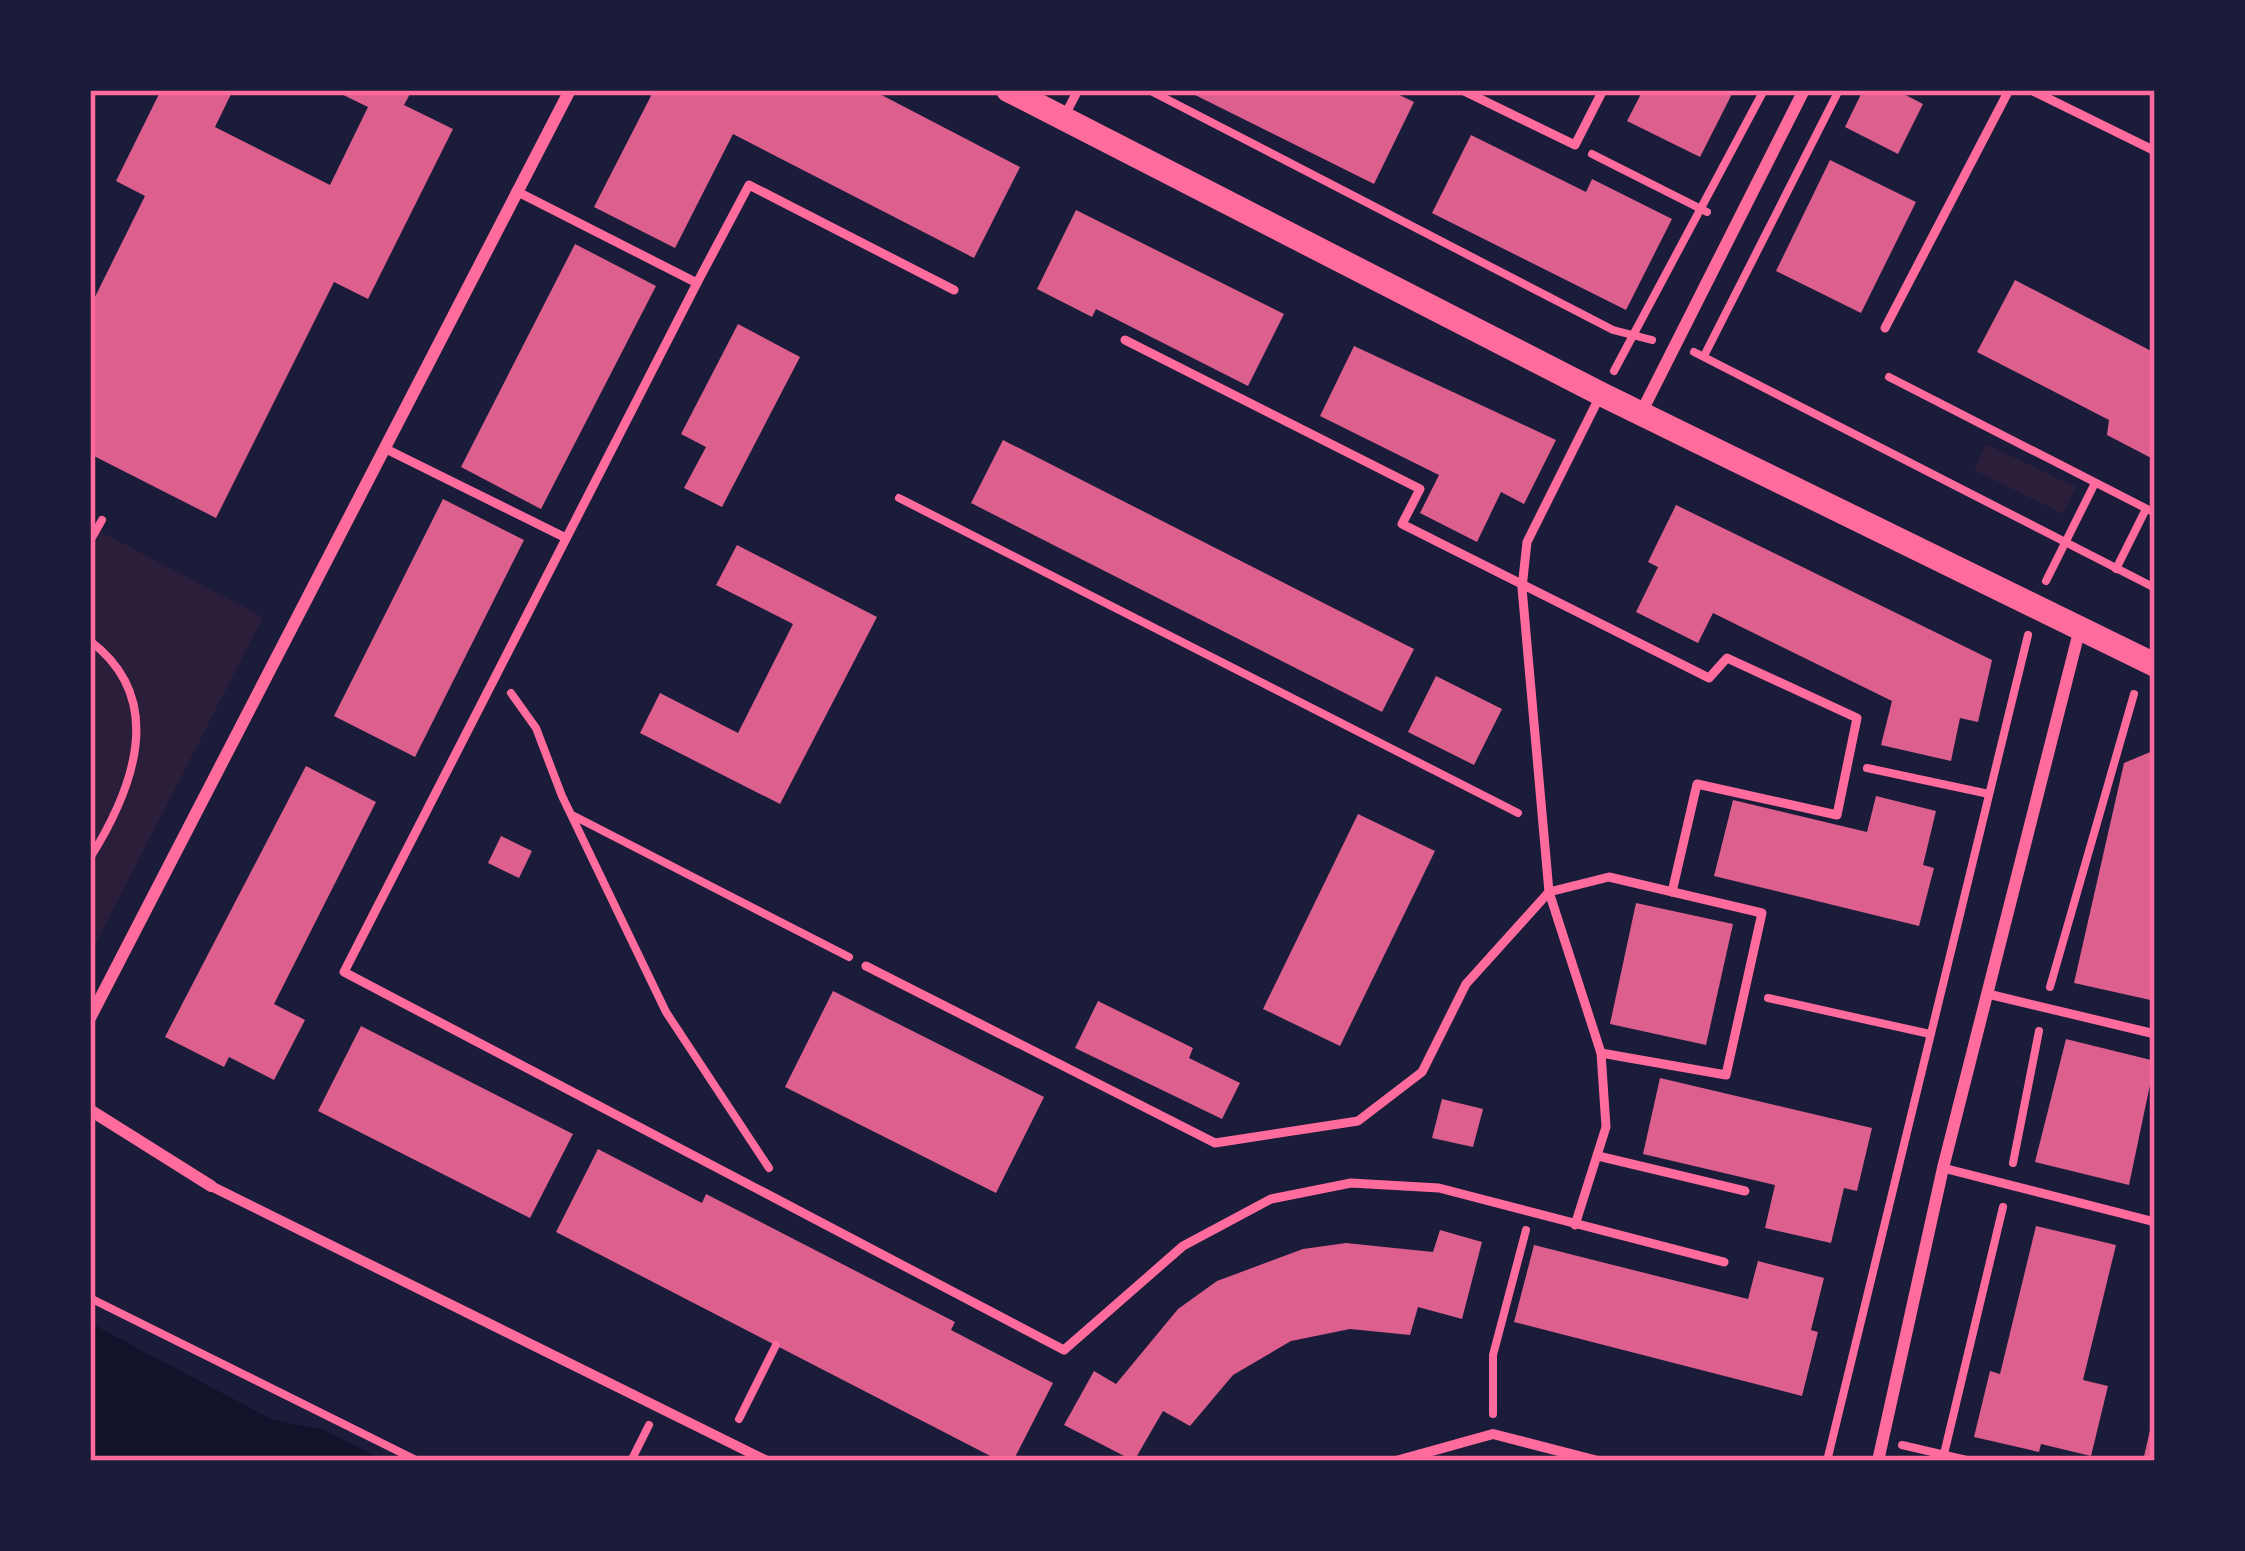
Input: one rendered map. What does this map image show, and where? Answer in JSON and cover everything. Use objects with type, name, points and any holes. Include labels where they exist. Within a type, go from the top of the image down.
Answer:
[{"type":"main road","points":[[1008,90],[1601,394],[2155,665]]},
{"type":"street","points":[[90,1018],[570,90]]},
{"type":"street","points":[[1641,413],[1804,90]]},
{"type":"street","points":[[1878,1461],[1943,1168],[2080,627]]},
{"type":"street","points":[[90,1110],[211,1186],[767,1461]]},
{"type":"street","points":[[1396,1461],[1493,1434],[1598,1461]]},
{"type":"lane","points":[[1063,118],[1078,90]]},
{"type":"lane","points":[[1462,90],[1575,145],[1603,90]]},
{"type":"lane","points":[[1885,328],[2009,90]]},
{"type":"lane","points":[[2031,90],[2155,151]]},
{"type":"lane","points":[[955,290],[749,185],[344,972],[1064,1350],[1183,1246],[1271,1199],[1351,1183],[1439,1188],[1724,1262]]},
{"type":"lane","points":[[516,191],[697,283]]},
{"type":"lane","points":[[1125,340],[1420,489],[1402,524],[1522,588],[1708,678],[1727,658],[1857,718],[1837,815],[1697,784],[1672,892]]},
{"type":"lane","points":[[1575,1225],[1606,1127],[1601,1053],[1549,892],[1539,824],[1522,588],[1527,542],[1601,394]]},
{"type":"lane","points":[[384,448],[566,538]]},
{"type":"lane","points":[[866,966],[1215,1143],[1358,1121],[1422,1072],[1466,984],[1549,892],[1610,877],[1762,913],[1726,1076],[1601,1053]]},
{"type":"lane","points":[[1988,994],[2155,1034]]},
{"type":"lane","points":[[1598,1156],[1745,1191]]},
{"type":"lane","points":[[1943,1168],[2155,1222]]},
{"type":"path","points":[[1149,90],[1633,338],[1675,343],[1704,356],[2155,588]]},
{"type":"path","points":[[1601,394],[1704,210],[1764,90]]},
{"type":"path","points":[[1704,356],[1839,90]]},
{"type":"path","points":[[1575,145],[1735,226]]},
{"type":"path","points":[[1889,377],[2151,511],[2116,569]]},
{"type":"path","points":[[1827,1461],[2036,604],[2095,483]]},
{"type":"path","points":[[899,498],[1539,824]]},
{"type":"path","points":[[90,541],[102,520]]},
{"type":"path","points":[[90,641],[128,689],[138,760],[120,809],[90,858]]},
{"type":"path","points":[[497,674],[536,728],[666,1012],[796,1209]]},
{"type":"path","points":[[1944,1454],[2008,1184],[2044,1006],[2134,694]]},
{"type":"path","points":[[1848,764],[1988,794]]},
{"type":"path","points":[[573,816],[866,966]]},
{"type":"path","points":[[1744,993],[1930,1034]]},
{"type":"path","points":[[1493,1434],[1492,1355],[1530,1213]]},
{"type":"path","points":[[90,1298],[418,1461]]},
{"type":"path","points":[[728,1442],[776,1346]]},
{"type":"path","points":[[631,1461],[658,1407]]},
{"type":"shaded area","points":[[1986,444],[2076,487],[2063,514],[1974,470]]},
{"type":"shaded area","points":[[90,526],[263,617],[90,955]]},
{"type":"shaded area","points":[[90,1323],[273,1420],[323,1430],[386,1461],[90,1461]]},
{"type":"building","points":[[161,90],[233,90],[215,127],[330,185],[368,107],[333,90],[412,90],[404,105],[453,129],[368,299],[334,282],[216,518],[90,454],[90,307],[145,196],[116,181]]},
{"type":"building","points":[[654,90],[872,90],[1020,167],[974,258],[733,134],[675,248],[594,207]]},
{"type":"building","points":[[1185,90],[1389,90],[1414,102],[1374,184]]},
{"type":"building","points":[[1643,90],[1734,90],[1700,157],[1627,121]]},
{"type":"building","points":[[1863,90],[1896,90],[1923,104],[1898,154],[1845,127]]},
{"type":"building","points":[[1471,135],[1586,192],[1592,179],[1672,219],[1626,310],[1432,213]]},
{"type":"building","points":[[1830,160],[1916,202],[1861,313],[1776,271]]},
{"type":"building","points":[[1076,210],[1284,314],[1248,386],[1096,309],[1092,317],[1037,289]]},
{"type":"building","points":[[575,244],[656,286],[541,509],[461,467]]},
{"type":"building","points":[[2015,280],[2155,353],[2155,460],[2107,435],[2109,420],[1977,352]]},
{"type":"building","points":[[738,324],[800,357],[722,507],[684,488],[706,447],[681,434]]},
{"type":"building","points":[[1354,346],[1556,440],[1524,504],[1501,492],[1477,542],[1420,513],[1439,475],[1320,416]]},
{"type":"building","points":[[1003,440],[1414,649],[1382,712],[971,503]]},
{"type":"building","points":[[443,499],[524,540],[415,757],[334,716]]},
{"type":"building","points":[[1676,505],[1992,660],[1978,722],[1960,718],[1951,761],[1881,745],[1892,701],[1713,613],[1698,643],[1636,612],[1658,567],[1648,562]]},
{"type":"building","points":[[737,545],[877,617],[780,804],[640,733],[660,693],[738,733],[793,624],[716,585]]},
{"type":"building","points":[[1436,676],[1502,709],[1474,765],[1408,732]]},
{"type":"building","points":[[2155,750],[2155,1001],[2074,983],[2124,763]]},
{"type":"building","points":[[306,766],[376,802],[274,1004],[305,1020],[274,1080],[229,1057],[224,1067],[165,1037]]},
{"type":"building","points":[[1876,796],[1936,811],[1923,865],[1934,868],[1919,926],[1714,876],[1733,800],[1867,832]]},
{"type":"building","points":[[1358,814],[1435,851],[1340,1046],[1263,1009]]},
{"type":"building","points":[[501,836],[532,851],[519,878],[488,863]]},
{"type":"building","points":[[1636,903],[1733,924],[1706,1045],[1610,1024]]},
{"type":"building","points":[[833,991],[1044,1097],[996,1193],[785,1087]]},
{"type":"building","points":[[1098,1001],[1193,1048],[1189,1058],[1240,1083],[1222,1119],[1075,1048]]},
{"type":"building","points":[[361,1026],[573,1134],[530,1218],[318,1111]]},
{"type":"building","points":[[2066,1039],[2155,1061],[2129,1185],[2035,1162]]},
{"type":"building","points":[[1660,1078],[1872,1128],[1857,1191],[1844,1188],[1831,1243],[1765,1228],[1775,1185],[1643,1154]]},
{"type":"building","points":[[1442,1099],[1483,1109],[1473,1147],[1432,1138]]},
{"type":"building","points":[[598,1149],[702,1203],[706,1194],[955,1322],[951,1330],[1053,1383],[1013,1461],[1000,1461],[556,1232]]},
{"type":"building","points":[[2036,1226],[2116,1245],[2083,1380],[2108,1386],[2091,1456],[2041,1444],[2039,1452],[1974,1437],[1990,1371],[2000,1374]]},
{"type":"building","points":[[1440,1230],[1482,1242],[1462,1319],[1418,1307],[1410,1335],[1350,1329],[1291,1341],[1233,1375],[1190,1426],[1163,1411],[1134,1461],[1064,1425],[1094,1371],[1116,1384],[1178,1309],[1217,1281],[1303,1249],[1346,1243],[1433,1252]]},
{"type":"building","points":[[1534,1245],[1748,1299],[1758,1261],[1824,1278],[1811,1330],[1818,1332],[1802,1396],[1514,1322]]},
{"type":"building","points":[[2153,1417],[2155,1461],[2143,1461]]}]
